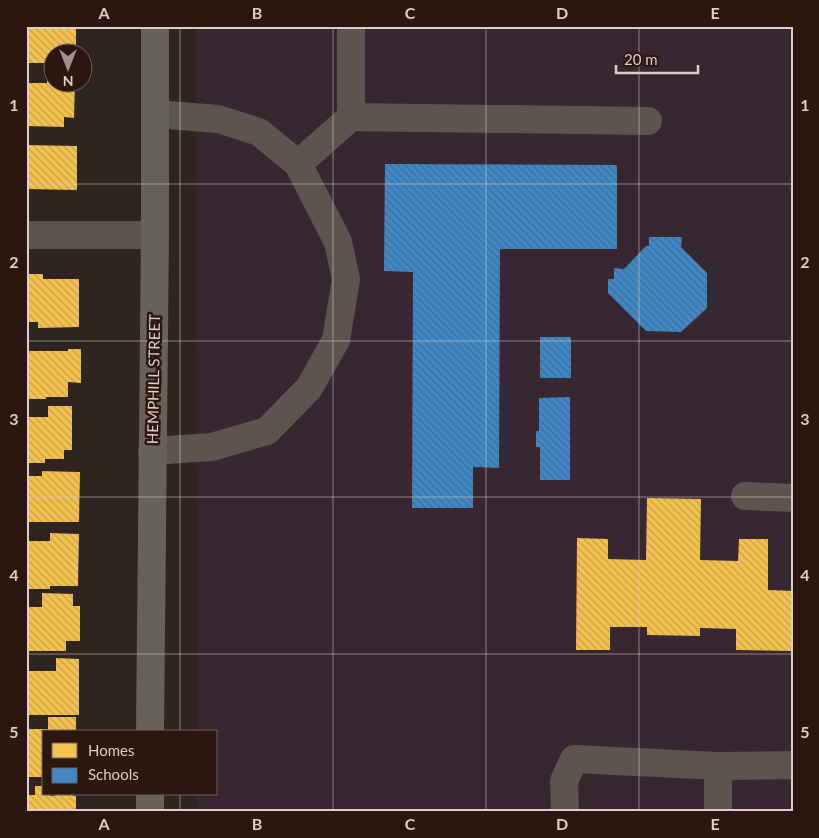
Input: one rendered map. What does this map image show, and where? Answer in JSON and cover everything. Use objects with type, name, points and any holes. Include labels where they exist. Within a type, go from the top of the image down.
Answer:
[{"type":"main road","name":"HEMPHILL STREET","points":[[150,730],[155,26]]},
{"type":"main road","points":[[150,796],[150,812]]},
{"type":"street","points":[[351,26],[351,118]]},
{"type":"street","points":[[152,451],[212,448],[267,431],[309,388],[336,340],[346,279],[338,242],[298,164],[259,132],[218,119],[155,114]]},
{"type":"street","points":[[298,164],[351,118],[648,121]]},
{"type":"street","points":[[26,235],[155,235]]},
{"type":"street","points":[[745,496],[793,498]]},
{"type":"street","points":[[565,812],[564,781],[574,759],[718,766],[793,765]]},
{"type":"street","points":[[718,766],[718,812]]},
{"type":"shaded area","points":[[196,26],[793,26],[793,812],[197,812],[197,796],[218,796],[218,730],[197,730]]},
{"type":"building: Homes","points":[[26,26],[76,26],[76,42],[42,42],[42,63],[26,63]]},
{"type":"building: Homes","points":[[26,83],[42,83],[42,92],[75,92],[74,118],[64,117],[64,127],[26,126]]},
{"type":"building: Homes","points":[[26,145],[77,146],[77,190],[26,189]]},
{"type":"building: Homes","points":[[26,274],[43,274],[43,279],[79,279],[79,327],[38,328],[38,322],[26,322]]},
{"type":"building: Homes","points":[[26,347],[29,347],[29,351],[81,349],[81,383],[68,382],[68,397],[26,399]]},
{"type":"building: Homes","points":[[48,406],[72,406],[72,450],[64,450],[64,459],[45,459],[45,463],[26,463],[26,417],[48,417]]},
{"type":"building: Homes","points":[[42,471],[80,472],[79,522],[26,522],[26,476],[42,476]]},
{"type":"building: Homes","points":[[647,498],[701,499],[700,560],[738,561],[739,539],[768,539],[768,590],[793,591],[793,651],[736,650],[736,629],[700,628],[700,636],[647,635],[647,627],[610,627],[610,650],[576,650],[577,538],[608,539],[608,559],[646,560]]},
{"type":"building: Homes","points":[[50,533],[79,534],[78,586],[50,586],[50,589],[26,589],[26,541],[50,541]]},
{"type":"building: Homes","points":[[42,593],[73,594],[73,606],[80,606],[80,641],[66,641],[66,651],[26,651],[26,607],[42,607]]},
{"type":"building: Homes","points":[[56,658],[79,659],[79,715],[26,715],[26,671],[56,671]]},
{"type":"building: Homes","points":[[48,717],[76,717],[76,730],[42,730],[42,777],[26,777],[26,729],[48,729]]},
{"type":"building: Homes","points":[[35,786],[42,786],[42,796],[76,796],[76,812],[26,812],[26,795],[35,795]]},
{"type":"building: Schools","points":[[385,164],[617,165],[617,249],[500,249],[499,468],[473,467],[473,508],[412,508],[413,272],[384,271]]},
{"type":"building: Schools","points":[[649,237],[682,237],[681,247],[707,273],[707,308],[681,332],[646,331],[608,293],[608,279],[614,279],[614,268],[624,269],[646,246],[649,246]]},
{"type":"building: Schools","points":[[540,337],[571,337],[571,378],[540,378]]},
{"type":"building: Schools","points":[[570,397],[570,480],[540,480],[540,447],[536,447],[536,431],[539,431],[539,398]]}]
